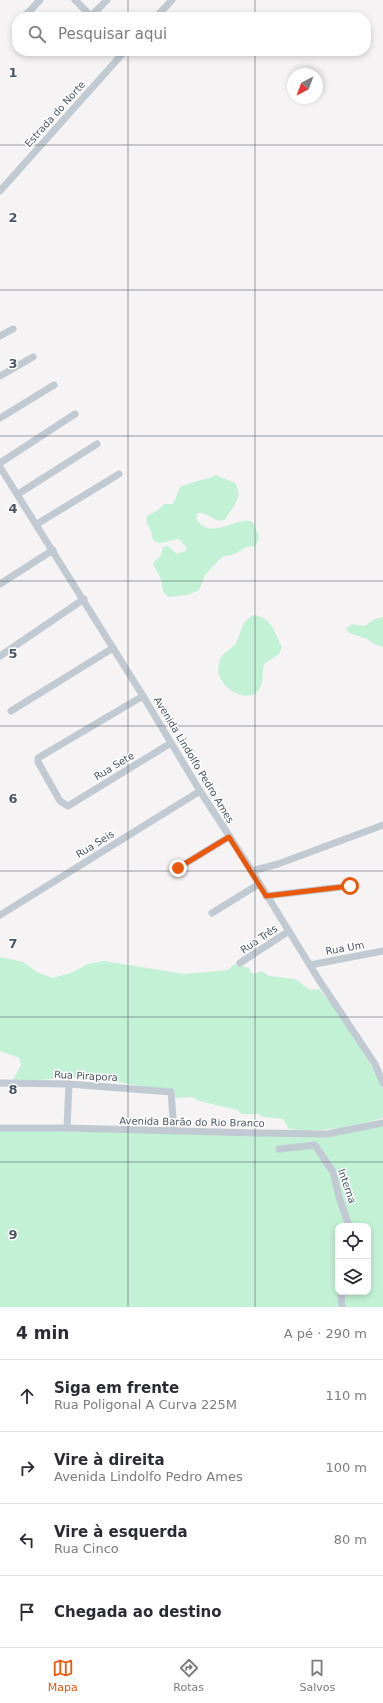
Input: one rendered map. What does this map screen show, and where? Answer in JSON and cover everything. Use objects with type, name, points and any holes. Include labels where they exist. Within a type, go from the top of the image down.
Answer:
[{"type":"street","points":[[29,12],[40,0]]},
{"type":"street","points":[[75,0],[86,12]]},
{"type":"street","points":[[96,12],[107,0]]},
{"type":"street","points":[[161,12],[172,0]]},
{"type":"street","name":"Estrada do Norte","points":[[0,191],[121,56]]},
{"type":"street","points":[[0,336],[13,328]]},
{"type":"street","points":[[0,376],[34,357]]},
{"type":"street","points":[[0,418],[54,385]]},
{"type":"street","points":[[0,462],[75,414]]},
{"type":"street","points":[[18,494],[97,444]]},
{"type":"street","name":"Avenida Lindolfo Pedro Ames","points":[[1,472],[18,494],[84,599],[200,791],[252,871],[288,931],[375,1064],[383,1083]]},
{"type":"street","points":[[36,524],[119,474]]},
{"type":"street","points":[[1,582],[53,550]]},
{"type":"street","points":[[0,656],[84,599]]},
{"type":"street","points":[[11,711],[113,648]]},
{"type":"street","name":"Rua Sete","points":[[143,696],[38,758],[38,762],[60,801],[68,806],[170,743]]},
{"type":"street","name":"Rua Seis","points":[[0,915],[200,791]]},
{"type":"street","points":[[252,871],[278,864],[383,825]]},
{"type":"street","points":[[178,868],[229,837]]},
{"type":"street","points":[[212,913],[259,884]]},
{"type":"street","points":[[266,896],[350,886]]},
{"type":"street","name":"Rua Três","points":[[240,963],[288,931]]},
{"type":"street","name":"Rua Um","points":[[310,965],[383,951]]},
{"type":"street","name":"Rua Pirapora","points":[[0,1083],[69,1084],[171,1092],[174,1131]]},
{"type":"street","points":[[67,1128],[69,1084]]},
{"type":"street","name":"Avenida Barão do Rio Branco","points":[[0,1128],[67,1128],[327,1134],[383,1123]]},
{"type":"street","name":"Interna","points":[[279,1149],[315,1145],[333,1172],[339,1197],[348,1223]]},
{"type":"street","points":[[341,1295],[342,1307]]},
{"type":"green space","points":[[216,475],[235,483],[238,488],[238,498],[225,520],[221,521],[205,514],[198,513],[196,517],[201,525],[208,528],[216,528],[241,521],[248,521],[254,525],[258,535],[258,541],[255,546],[246,547],[235,554],[222,557],[205,575],[199,590],[188,595],[168,597],[163,591],[161,579],[153,564],[161,555],[163,547],[168,546],[177,554],[185,551],[187,548],[179,539],[161,543],[154,541],[147,522],[147,516],[158,510],[164,504],[172,504],[180,487]]},
{"type":"green space","points":[[255,615],[265,619],[269,623],[282,647],[279,654],[264,664],[262,681],[258,691],[253,695],[246,696],[232,691],[226,686],[221,679],[219,664],[223,655],[233,647],[237,641],[247,619]]},
{"type":"green space","points":[[383,617],[383,647],[352,634],[346,629],[352,624],[365,626],[375,619]]},
{"type":"green space","points":[[0,957],[23,962],[37,972],[53,978],[73,972],[88,964],[104,961],[184,974],[228,970],[234,964],[249,968],[250,972],[254,974],[262,971],[269,976],[295,979],[310,990],[319,989],[335,1009],[377,1074],[383,1088],[383,1118],[360,1124],[325,1130],[289,1129],[283,1119],[263,1117],[258,1114],[242,1114],[237,1110],[199,1101],[192,1097],[173,1098],[173,1090],[153,1089],[105,1079],[71,1077],[11,1083],[21,1065],[19,1058],[0,1051]]},
{"type":"green space","points":[[383,1126],[383,1307],[0,1307],[0,1130],[285,1135]]},
{"type":"route","points":[[178,868],[229,837],[252,871],[266,896],[350,886]]}]
